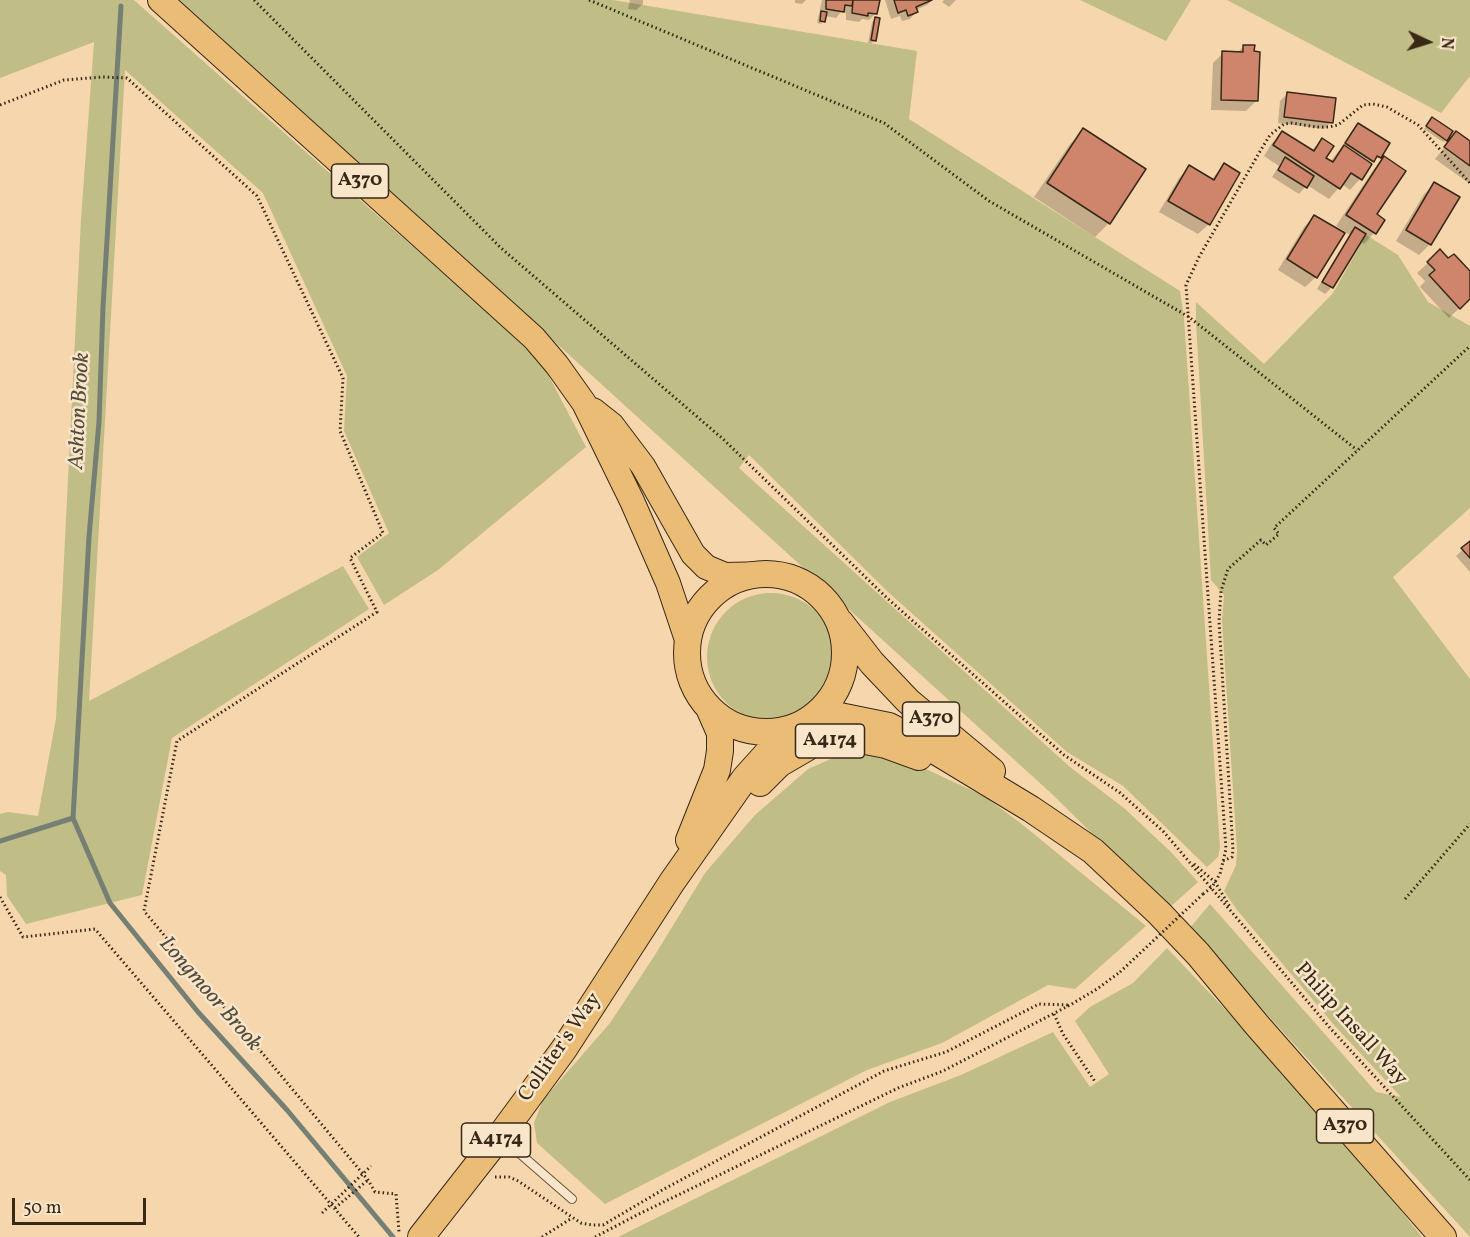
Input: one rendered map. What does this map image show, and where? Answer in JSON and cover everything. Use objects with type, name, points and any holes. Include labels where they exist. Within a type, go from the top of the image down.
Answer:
[{"type":"highway","points":[[768,574],[790,578],[810,587],[826,602],[839,621],[845,645],[844,669],[835,693],[820,712],[798,726],[775,732],[751,731],[728,723],[710,708],[696,689],[688,666],[688,643],[697,615],[715,593],[740,579],[768,574]]},
{"type":"highway","name":"A370","points":[[839,621],[872,663],[908,701],[990,769],[1031,809]]},
{"type":"highway","name":"Colliter's Way","points":[[672,882],[717,770],[720,733],[710,708]]},
{"type":"highway","name":"A370","points":[[820,712],[889,726],[922,742],[1031,809],[1093,851],[1159,913],[1198,954],[1439,1234]]},
{"type":"highway","name":"Colliter's Way","points":[[424,1233],[564,1049],[672,882],[745,778],[780,739],[798,726]]},
{"type":"highway","name":"A4174","points":[[672,882],[738,805],[779,764],[815,743],[850,738],[886,745],[934,763],[1031,809]]},
{"type":"main road","name":"A370","points":[[160,0],[534,338],[558,365],[584,403],[650,541],[668,583],[688,643]]},
{"type":"main road","name":"A370","points":[[584,403],[612,425],[643,466],[693,554],[706,567],[725,575],[768,574]]},
{"type":"lane","points":[[500,1136],[572,1198]]},
{"type":"path","points":[[254,0],[501,248],[723,439],[887,598],[1064,755],[1119,792],[1163,831],[1189,860],[1215,882],[1233,914]]},
{"type":"path","points":[[589,0],[884,123],[989,201],[1189,317],[1357,450]]},
{"type":"path","points":[[0,105],[64,80],[128,78],[257,196],[343,378],[340,431],[383,533],[350,558],[377,612],[177,741],[144,911],[375,1192],[396,1194],[400,1237]]},
{"type":"path","points":[[595,1237],[898,1088],[943,1071],[1070,1005],[1120,972],[1212,886],[1220,874],[1221,862],[1226,849],[1186,285],[1198,257],[1270,135],[1284,123],[1329,127],[1347,120],[1363,105],[1388,107],[1418,125],[1470,183]]},
{"type":"path","points":[[1221,862],[1232,857],[1233,850],[1219,621],[1221,591],[1228,569],[1261,540],[1266,545],[1279,534],[1274,528],[1470,346]]},
{"type":"path","points":[[1405,899],[1470,825]]},
{"type":"path","name":"Philip Insall Way","points":[[1189,860],[1330,1028],[1470,1180]]},
{"type":"path","points":[[0,897],[23,937],[95,929],[359,1237]]},
{"type":"path","points":[[490,1178],[509,1177],[572,1218],[592,1226],[603,1225],[664,1189],[884,1071],[946,1052],[1039,1004],[1070,1005]]},
{"type":"path","points":[[1054,1014],[1063,1034],[1096,1083]]},
{"type":"path","points":[[322,1213],[371,1166]]},
{"type":"path","points":[[335,1208],[366,1181]]},
{"type":"path","points":[[542,1237],[572,1218]]},
{"type":"shaded area","points":[[0,0],[134,0],[540,359],[586,447],[438,570],[384,605],[357,557],[389,533],[344,431],[347,376],[263,193],[125,70],[89,701],[343,566],[369,609],[172,738],[142,895],[26,924],[7,896],[6,875],[0,871],[0,814],[8,812],[38,816],[56,719],[81,219],[94,42],[0,78]]},
{"type":"shaded area","points":[[179,0],[613,0],[917,51],[909,119],[1180,291],[1184,318],[1220,847],[1218,857],[1207,867],[1123,786],[1067,752],[888,592],[749,455],[739,468],[1070,767],[1124,808],[1171,852],[1198,882],[1168,909],[1053,795]]},
{"type":"shaded area","points":[[1080,0],[1191,0],[1166,41]]},
{"type":"shaded area","points":[[1227,0],[1470,0],[1470,76],[1441,113]]},
{"type":"shaded area","points":[[1366,235],[1398,255],[1428,302],[1470,326],[1470,508],[1393,577],[1470,679],[1470,1237],[1189,929],[1210,904],[1376,1092],[1401,1097],[1334,1025],[1237,910],[1224,891],[1236,865],[1237,850],[1222,621],[1224,595],[1211,580],[1196,322],[1196,302],[1264,364],[1333,293]]},
{"type":"shaded area","points":[[771,593],[795,598],[816,612],[830,633],[835,657],[830,681],[816,702],[795,716],[771,721],[747,716],[726,702],[712,681],[707,657],[712,633],[726,612],[747,598]]},
{"type":"shaded area","points":[[847,752],[887,757],[928,770],[984,796],[1146,926],[1075,989],[1048,985],[942,1043],[867,1070],[605,1204],[537,1143],[534,1123],[543,1100],[610,1023],[705,873],[755,815],[808,769]]},
{"type":"shaded area","points":[[1167,948],[1258,1044],[1363,1164],[1422,1237],[618,1237],[890,1102],[961,1075],[1053,1032],[1090,1087],[1109,1074],[1075,1021],[1090,1007],[1133,983]]},
{"type":"building","points":[[826,0],[853,0],[852,6],[845,5],[844,12],[826,9]]},
{"type":"building","points":[[853,0],[880,0],[877,14],[868,13],[868,16],[852,13]]},
{"type":"building","points":[[894,0],[932,0],[916,7],[918,12],[908,16],[906,10],[898,13]]},
{"type":"building","points":[[821,11],[827,12],[825,22],[820,21]]},
{"type":"building","points":[[875,17],[880,18],[876,41],[871,40]]},
{"type":"building","points":[[1243,45],[1255,45],[1254,51],[1260,52],[1258,101],[1221,100],[1222,51],[1243,52]]},
{"type":"building","points":[[1287,92],[1336,98],[1333,123],[1284,117]]},
{"type":"building","points":[[1432,117],[1453,131],[1447,141],[1426,126]]},
{"type":"building","points":[[1358,123],[1390,143],[1381,158],[1377,156],[1374,162],[1345,143]]},
{"type":"building","points":[[1083,128],[1146,169],[1110,224],[1047,183]]},
{"type":"building","points":[[1282,131],[1314,151],[1322,138],[1334,146],[1326,158],[1333,162],[1344,145],[1372,164],[1362,180],[1351,173],[1340,189],[1273,145]]},
{"type":"building","points":[[1456,131],[1470,141],[1470,166],[1444,147]]},
{"type":"building","points":[[1384,156],[1406,171],[1377,214],[1385,220],[1376,234],[1346,215]]},
{"type":"building","points":[[1285,157],[1314,176],[1307,188],[1278,170]]},
{"type":"building","points":[[1224,163],[1240,173],[1210,225],[1168,201],[1189,165],[1214,180]]},
{"type":"building","points":[[1434,182],[1460,197],[1431,245],[1406,230]]},
{"type":"building","points":[[1314,215],[1345,233],[1317,278],[1287,259]]},
{"type":"building","points":[[1355,227],[1366,234],[1333,288],[1322,282]]},
{"type":"building","points":[[1440,249],[1448,258],[1454,254],[1470,271],[1470,299],[1460,309],[1429,275],[1435,270],[1427,262]]},
{"type":"building","points":[[1470,541],[1470,558],[1461,548]]},
{"type":"waterway","name":"Ashton Brook","points":[[73,818],[89,537],[99,422],[103,307],[121,6]]},
{"type":"waterway","name":"Longmoor Brook","points":[[0,841],[73,818],[110,903],[198,1012],[287,1110],[393,1237]]}]
